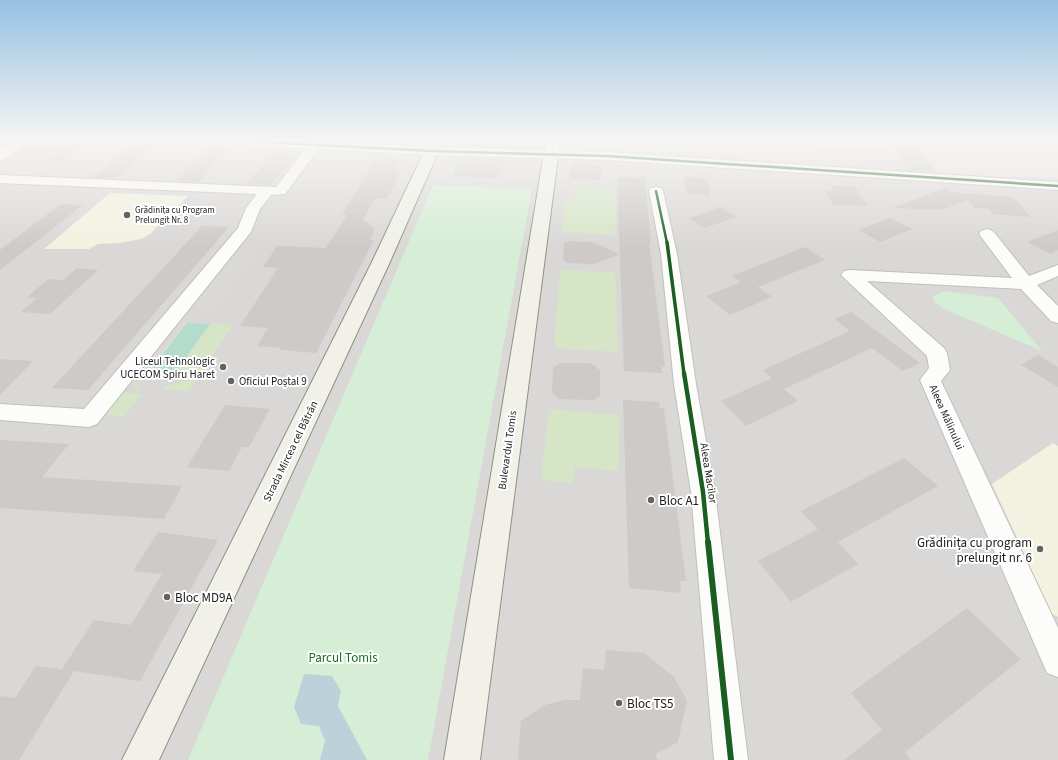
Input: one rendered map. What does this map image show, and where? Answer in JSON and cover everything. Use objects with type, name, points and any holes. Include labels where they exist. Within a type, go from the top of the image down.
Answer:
[{"type":"main road","name":"Strada Mircea cel Bătrân","points":[[140,760],[380,264],[420,176]]},
{"type":"main road","name":"Bulevardul Tomis","points":[[462,760],[518,370],[549,176]]},
{"type":"street","points":[[0,412],[89,418],[245,229],[253,208],[273,191],[286,176]]},
{"type":"street","points":[[918,176],[1058,186]]},
{"type":"street","points":[[0,179],[273,191]]},
{"type":"street","name":"Aleea Macilor","points":[[656,191],[669,254],[685,384],[703,492],[731,760]]},
{"type":"street","points":[[987,234],[1026,284],[1058,317]]},
{"type":"street","points":[[1026,284],[1058,270]]},
{"type":"street","name":"Aleea Mălinului","points":[[1026,284],[850,275],[937,353],[940,370],[930,380],[1058,662]]},
{"type":"shaded area","points":[[0,176],[1058,176],[1058,760],[0,760]]},
{"type":"shaded area","points":[[437,176],[507,176],[505,185],[434,182]]},
{"type":"shaded area","points":[[803,176],[867,176],[1058,188],[1058,192]]},
{"type":"shaded area","points":[[998,176],[1058,176],[1058,179]]},
{"type":"shaded area","name":"Grădinița cu Program Prelungit Nr. 8","points":[[110,193],[188,196],[150,234],[141,239],[120,243],[98,244],[89,249],[44,249]]},
{"type":"shaded area","points":[[235,244],[262,245],[214,311],[182,309]]},
{"type":"shaded area","points":[[172,322],[185,323],[134,388],[120,387]]},
{"type":"shaded area","name":"Grădinița cu program prelungit nr. 6","points":[[1053,443],[1058,446],[1058,617],[1052,614],[992,484]]},
{"type":"green space","name":"Parcul Tomis","points":[[433,185],[532,189],[428,760],[188,760]]},
{"type":"green space","points":[[576,186],[615,188],[616,235],[562,232],[566,199],[575,199]]},
{"type":"green space","points":[[560,270],[615,272],[618,352],[554,348]]},
{"type":"green space","points":[[945,291],[998,298],[1042,351],[942,308],[934,301],[933,296]]},
{"type":"green space","points":[[185,323],[187,323],[137,388],[134,388]]},
{"type":"green space","points":[[187,323],[210,324],[175,373],[150,371]]},
{"type":"green space","points":[[210,324],[233,325],[200,374],[175,373]]},
{"type":"green space","points":[[197,379],[189,391],[160,390],[172,384]]},
{"type":"green space","points":[[118,392],[142,394],[124,417],[108,414],[105,411]]},
{"type":"green space","points":[[549,409],[619,415],[619,471],[575,467],[573,483],[541,480]]},
{"type":"water","points":[[304,674],[332,676],[341,691],[338,706],[367,760],[320,760],[325,741],[319,726],[301,724],[294,707]]},
{"type":"building","points":[[94,176],[118,176],[116,178],[92,178]]},
{"type":"building","points":[[180,176],[203,176],[198,182],[175,181]]},
{"type":"building","points":[[253,176],[278,176],[271,185],[246,184]]},
{"type":"building","points":[[365,176],[398,176],[387,199],[376,198],[363,219],[375,229],[370,240],[374,240],[316,353],[280,350],[281,348],[257,346],[268,328],[240,326],[278,268],[263,267],[277,246],[326,248],[347,215],[342,215]]},
{"type":"building","points":[[463,176],[498,176],[497,178]]},
{"type":"building","points":[[570,176],[601,176],[601,180],[570,179]]},
{"type":"building","points":[[617,177],[645,178],[651,243],[649,243],[665,367],[661,367],[662,373],[624,371]]},
{"type":"building","points":[[684,177],[707,178],[710,195],[687,194]]},
{"type":"building","points":[[831,185],[855,187],[868,206],[833,205],[825,190],[834,191]]},
{"type":"building","points":[[947,187],[951,192],[1013,197],[1031,217],[993,214],[989,209],[974,208],[968,200],[942,210],[893,208]]},
{"type":"building","points":[[61,204],[83,205],[0,270],[0,250]]},
{"type":"building","points":[[721,207],[737,217],[704,228],[689,218]]},
{"type":"building","points":[[890,218],[912,229],[880,242],[859,230]]},
{"type":"building","points":[[202,226],[229,227],[88,390],[52,388]]},
{"type":"building","points":[[1058,230],[1058,250],[1051,254],[1027,242]]},
{"type":"building","points":[[569,241],[592,242],[619,254],[595,264],[567,263],[563,259],[564,244]]},
{"type":"building","points":[[805,247],[825,260],[758,287],[772,297],[730,315],[706,296],[741,282],[732,276]]},
{"type":"building","points":[[77,268],[98,270],[50,314],[21,312],[37,298],[27,297],[48,279],[63,280]]},
{"type":"building","points":[[851,312],[920,363],[903,371],[872,348],[784,389],[798,401],[746,426],[721,401],[772,378],[763,370],[850,331],[834,319]]},
{"type":"building","points":[[1038,355],[1058,367],[1058,387],[1021,365]]},
{"type":"building","points":[[0,359],[33,361],[0,395]]},
{"type":"building","points":[[560,363],[590,363],[600,370],[600,396],[593,400],[558,399],[552,392],[553,368]]},
{"type":"building","name":"Bloc A1","points":[[623,400],[659,402],[660,408],[664,409],[686,581],[680,581],[681,593],[629,588]]},
{"type":"building","points":[[225,405],[270,409],[249,447],[242,447],[229,471],[187,467]]},
{"type":"building","points":[[0,440],[69,444],[42,477],[182,486],[164,519],[0,508]]},
{"type":"building","points":[[904,458],[938,486],[838,542],[858,564],[791,602],[758,561],[818,529],[801,511]]},
{"type":"building","name":"Bloc MD9A","points":[[158,532],[218,540],[140,681],[62,669],[94,620],[131,625],[162,574],[133,571]]},
{"type":"building","points":[[967,608],[1021,659],[905,752],[911,760],[844,760],[882,730],[851,693]]},
{"type":"building","name":"Bloc TS5","points":[[606,650],[644,653],[674,677],[687,701],[678,742],[656,754],[657,760],[518,760],[521,721],[545,705],[565,700],[580,700],[583,668],[604,670]]},
{"type":"building","points":[[36,666],[74,671],[19,760],[0,760],[0,696],[15,698]]},
{"type":"cycle path","points":[[915,176],[1058,186]]},
{"type":"cycle path","points":[[656,191],[669,254],[685,384],[703,492],[731,760]]},
{"type":"place","name":"Grădinița cu Program Prelungit Nr. 8","points":[[127,215]]},
{"type":"place","name":"Liceul Tehnologic UCECOM Spiru Haret","points":[[223,367]]},
{"type":"place","name":"Oficiul Poștal 9","points":[[231,381]]},
{"type":"place","name":"Bloc A1","points":[[651,500]]},
{"type":"place","name":"Grădinița cu program prelungit nr. 6","points":[[1040,549]]},
{"type":"place","name":"Bloc MD9A","points":[[167,597]]},
{"type":"place","name":"Bloc TS5","points":[[619,703]]}]
